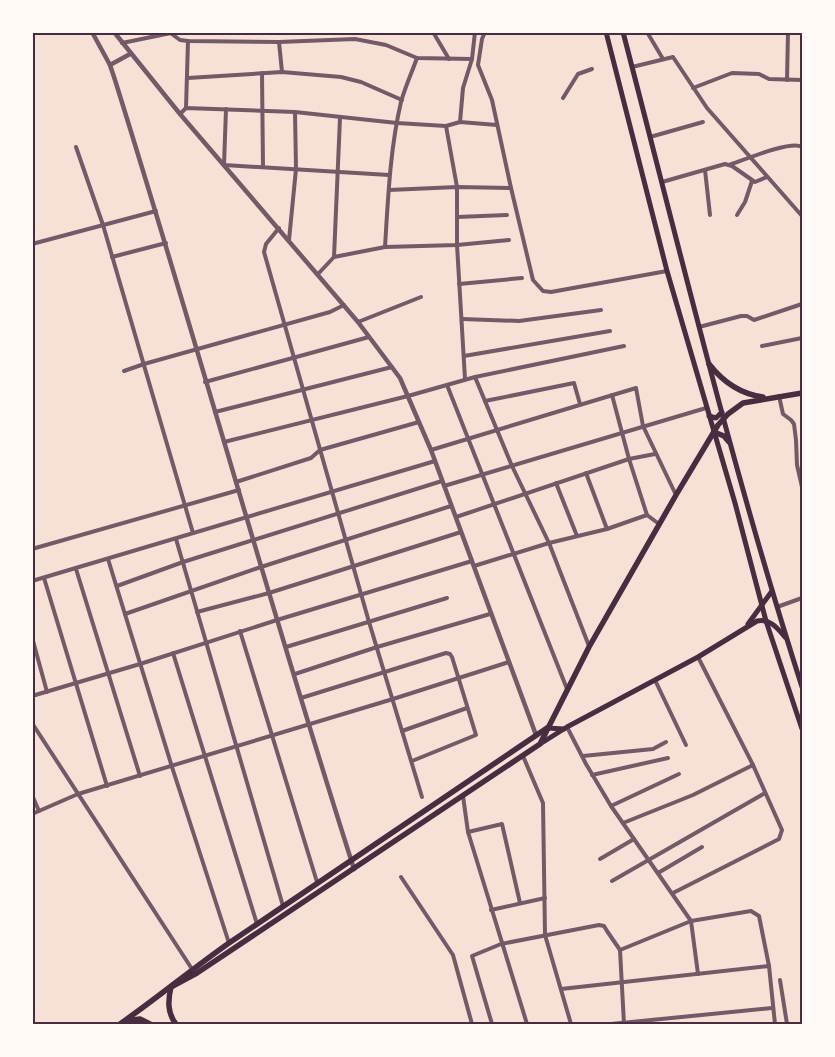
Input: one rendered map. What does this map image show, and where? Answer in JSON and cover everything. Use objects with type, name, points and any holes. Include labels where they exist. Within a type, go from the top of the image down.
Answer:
[{"type":"main road","points":[[606,32],[667,271],[766,621],[802,730]]},
{"type":"main road","points":[[623,32],[730,442],[772,591],[802,687]]},
{"type":"main road","points":[[709,364],[718,375],[735,388],[756,396],[770,398]]},
{"type":"main road","points":[[709,416],[716,418],[743,403],[802,393]]},
{"type":"main road","points":[[540,744],[589,647],[723,415]]},
{"type":"main road","points":[[714,432],[724,436],[730,442]]},
{"type":"main road","points":[[742,629],[753,619],[772,591]]},
{"type":"main road","points":[[172,987],[198,973],[566,728],[698,657],[757,621],[766,621],[775,626],[787,640]]},
{"type":"main road","points":[[122,1023],[229,943],[536,735],[547,728],[566,728]]},
{"type":"main road","points":[[172,987],[169,1008],[170,1015],[176,1024]]},
{"type":"main road","points":[[122,1023],[136,1019],[150,1024]]},
{"type":"street","points":[[92,32],[110,65],[156,210],[277,620],[354,868]]},
{"type":"street","points":[[114,32],[180,114],[358,322],[400,378],[435,460],[536,735]]},
{"type":"street","points":[[122,43],[176,32]]},
{"type":"street","points":[[433,32],[449,59]]},
{"type":"street","points":[[460,122],[463,88],[472,59],[475,32]]},
{"type":"street","points":[[485,32],[480,46],[478,65],[490,93],[510,188],[534,280],[543,291],[550,292],[667,271]]},
{"type":"street","points":[[647,32],[663,59]]},
{"type":"street","points":[[787,80],[788,32]]},
{"type":"street","points":[[170,33],[180,40],[188,41],[280,42],[354,39],[386,44],[417,58],[472,59]]},
{"type":"street","points":[[180,114],[186,108],[188,41]]},
{"type":"street","points":[[280,42],[282,72]]},
{"type":"street","points":[[110,65],[130,54]]},
{"type":"street","points":[[385,248],[390,176],[397,123],[402,100],[417,58]]},
{"type":"street","points":[[632,67],[673,58],[707,108],[802,216]]},
{"type":"street","points":[[563,98],[578,74],[592,70]]},
{"type":"street","points":[[188,78],[282,72],[351,79],[402,100]]},
{"type":"street","points":[[262,73],[263,167]]},
{"type":"street","points":[[694,88],[732,73],[759,74],[769,80],[802,80]]},
{"type":"street","points":[[186,108],[295,112],[340,118],[446,126],[460,122],[497,125]]},
{"type":"street","points":[[224,165],[226,109]]},
{"type":"street","points":[[289,240],[296,169],[295,112]]},
{"type":"street","points":[[334,257],[340,118]]},
{"type":"street","points":[[650,137],[704,122]]},
{"type":"street","points":[[446,126],[457,188],[457,244],[465,380]]},
{"type":"street","points":[[662,182],[725,164],[729,165],[777,148],[798,145],[802,147]]},
{"type":"street","points":[[76,148],[103,225],[193,533]]},
{"type":"street","points":[[224,165],[339,171],[390,176]]},
{"type":"street","points":[[729,165],[752,181],[757,182],[767,177]]},
{"type":"street","points":[[705,170],[710,215]]},
{"type":"street","points":[[737,214],[745,202],[752,181]]},
{"type":"street","points":[[389,190],[510,188]]},
{"type":"street","points":[[32,244],[156,210]]},
{"type":"street","points":[[457,217],[507,215]]},
{"type":"street","points":[[279,228],[266,244],[264,252],[361,595],[422,797]]},
{"type":"street","points":[[318,274],[334,257],[385,248],[509,240]]},
{"type":"street","points":[[112,257],[166,243]]},
{"type":"street","points":[[459,284],[522,278]]},
{"type":"street","points":[[358,322],[421,297]]},
{"type":"street","points":[[699,327],[741,316],[747,316],[754,320],[802,304]]},
{"type":"street","points":[[124,371],[330,312],[344,306]]},
{"type":"street","points":[[462,319],[519,321],[601,310]]},
{"type":"street","points":[[464,356],[610,331]]},
{"type":"street","points":[[206,382],[369,336]]},
{"type":"street","points":[[762,346],[802,338]]},
{"type":"street","points":[[224,442],[408,396],[475,377],[624,346]]},
{"type":"street","points":[[215,412],[392,367]]},
{"type":"street","points":[[475,377],[512,466],[549,543],[589,647]]},
{"type":"street","points":[[485,401],[574,383],[580,404]]},
{"type":"street","points":[[447,384],[567,689]]},
{"type":"street","points":[[431,450],[636,388],[643,426],[676,495]]},
{"type":"street","points":[[612,395],[629,459],[647,515],[660,525]]},
{"type":"street","points":[[779,396],[783,414],[794,424],[797,465],[802,487]]},
{"type":"street","points":[[117,586],[183,562],[339,514],[443,484],[482,475],[706,408]]},
{"type":"street","points":[[236,482],[310,458],[320,450],[419,422]]},
{"type":"street","points":[[456,517],[629,459],[655,454]]},
{"type":"street","points":[[32,582],[435,460]]},
{"type":"street","points":[[586,473],[607,529]]},
{"type":"street","points":[[556,483],[577,536]]},
{"type":"street","points":[[32,549],[239,490]]},
{"type":"street","points":[[125,614],[262,567],[452,506]]},
{"type":"street","points":[[32,696],[361,595],[549,543],[607,529],[647,515]]},
{"type":"street","points":[[197,612],[269,593],[461,532]]},
{"type":"street","points":[[176,539],[283,906]]},
{"type":"street","points":[[108,559],[229,943]]},
{"type":"street","points":[[76,569],[140,776]]},
{"type":"street","points":[[44,578],[107,786]]},
{"type":"street","points":[[286,647],[447,598]]},
{"type":"street","points":[[777,607],[802,598]]},
{"type":"street","points":[[294,674],[377,647],[490,614]]},
{"type":"street","points":[[240,631],[317,882]]},
{"type":"street","points":[[32,637],[47,692]]},
{"type":"street","points":[[173,653],[257,924]]},
{"type":"street","points":[[302,698],[446,653],[450,654],[476,735],[412,761]]},
{"type":"street","points":[[673,893],[779,839],[782,835],[782,830],[753,765],[698,657]]},
{"type":"street","points":[[32,814],[78,794],[393,700],[509,662]]},
{"type":"street","points":[[655,680],[686,745]]},
{"type":"street","points":[[402,731],[467,708]]},
{"type":"street","points":[[32,723],[192,969]]},
{"type":"street","points":[[566,728],[611,806],[691,921],[698,974]]},
{"type":"street","points":[[583,756],[653,749],[666,742]]},
{"type":"street","points":[[523,756],[543,803],[545,935],[571,1024]]},
{"type":"street","points":[[592,774],[668,758]]},
{"type":"street","points":[[623,823],[693,795],[753,765]]},
{"type":"street","points":[[611,806],[679,774]]},
{"type":"street","points":[[612,881],[765,793]]},
{"type":"street","points":[[32,796],[39,811]]},
{"type":"street","points":[[463,796],[468,832],[527,1024]]},
{"type":"street","points":[[468,832],[502,824],[520,903]]},
{"type":"street","points":[[600,859],[634,839]]},
{"type":"street","points":[[658,873],[702,847]]},
{"type":"street","points":[[400,877],[453,955],[472,1024]]},
{"type":"street","points":[[491,910],[544,898]]},
{"type":"street","points":[[620,950],[691,921],[751,911],[756,913],[759,916],[768,966],[775,1024]]},
{"type":"street","points":[[492,1024],[472,956],[501,944],[599,925],[604,926],[620,950],[624,1024]]},
{"type":"street","points":[[561,989],[768,966]]},
{"type":"street","points":[[780,980],[787,1024]]},
{"type":"street","points":[[611,1024],[772,1008]]}]
